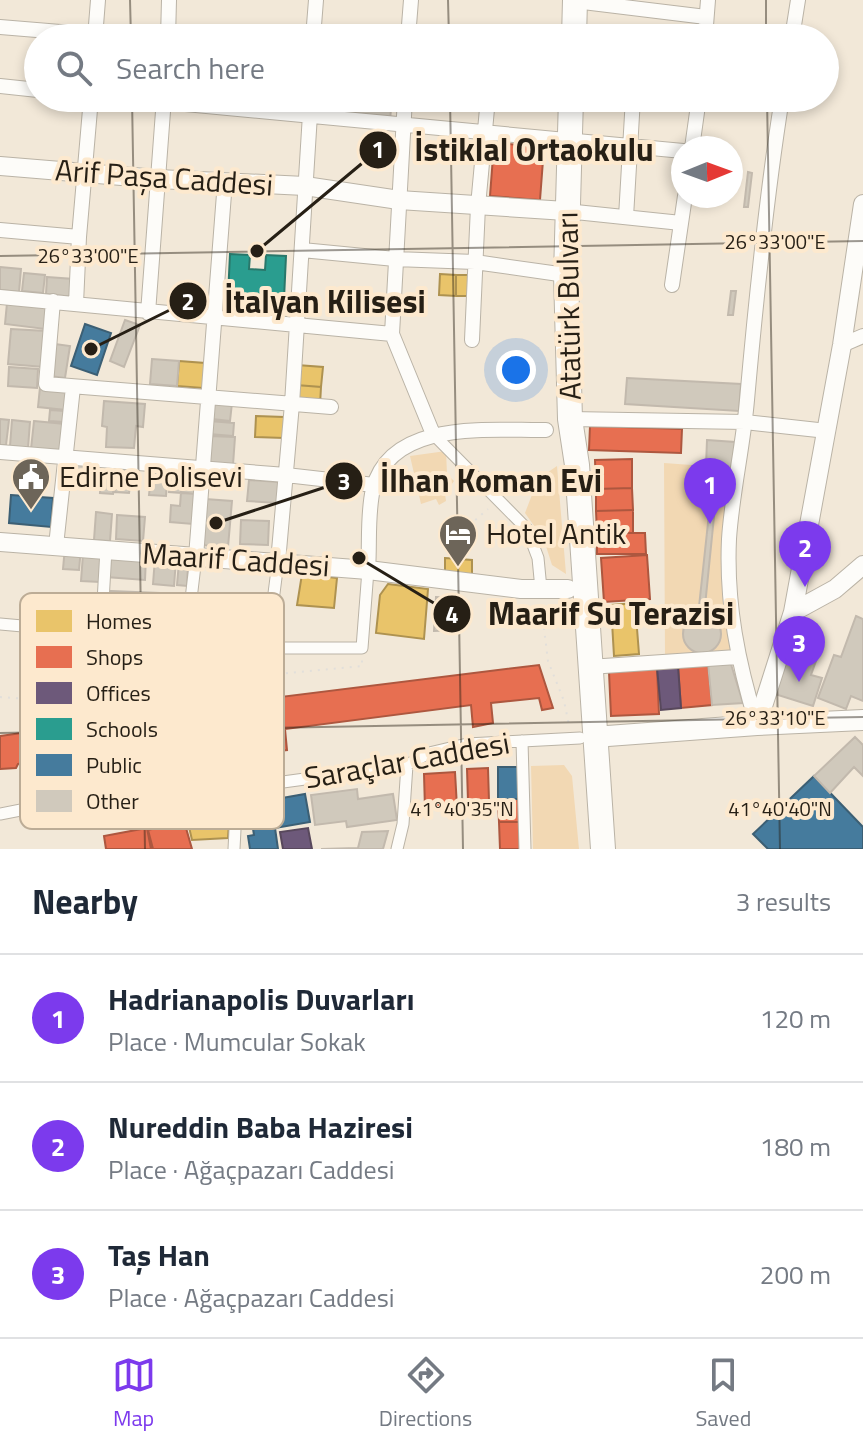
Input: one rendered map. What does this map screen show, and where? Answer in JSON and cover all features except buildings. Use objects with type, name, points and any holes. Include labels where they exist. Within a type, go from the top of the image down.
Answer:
[{"type":"main road","points":[[574,24],[575,0]]},
{"type":"main road","name":"Atatürk Bulvarı","points":[[571,112],[566,211],[570,419],[564,435],[576,589],[588,849]]},
{"type":"main road","name":"Atatürk Bulvarı","points":[[576,589],[589,667],[581,738],[603,849]]},
{"type":"main road","points":[[581,738],[863,720]]},
{"type":"street","points":[[96,24],[98,0]]},
{"type":"street","points":[[168,24],[169,0]]},
{"type":"street","points":[[314,24],[316,0]]},
{"type":"street","points":[[409,24],[411,0]]},
{"type":"street","points":[[562,0],[706,17]]},
{"type":"street","points":[[706,24],[708,0]]},
{"type":"street","points":[[794,24],[798,0]]},
{"type":"street","points":[[0,27],[24,30]]},
{"type":"street","points":[[0,86],[24,89]]},
{"type":"street","points":[[76,304],[90,112]]},
{"type":"street","points":[[148,313],[163,112]]},
{"type":"street","points":[[267,112],[671,150]]},
{"type":"street","points":[[274,593],[292,404],[310,112]]},
{"type":"street","points":[[404,112],[392,334],[433,434],[527,529],[538,558],[541,589]]},
{"type":"street","points":[[472,340],[478,206],[487,112]]},
{"type":"street","points":[[626,217],[632,112]]},
{"type":"street","points":[[694,136],[697,112]]},
{"type":"street","points":[[757,725],[737,657],[729,592],[729,537],[780,112]]},
{"type":"street","name":"Arif Paşa Caddesi","points":[[0,166],[158,179],[305,186],[399,200],[566,211]]},
{"type":"street","points":[[192,593],[225,181]]},
{"type":"street","points":[[757,725],[793,612],[842,345],[863,204]]},
{"type":"street","points":[[672,285],[683,208]]},
{"type":"street","points":[[566,211],[681,223]]},
{"type":"street","points":[[0,230],[79,237]]},
{"type":"street","points":[[302,250],[395,259],[475,262],[566,275]]},
{"type":"street","points":[[0,297],[392,334]]},
{"type":"street","points":[[53,301],[46,384],[331,407]]},
{"type":"street","points":[[842,345],[863,336]]},
{"type":"street","points":[[56,546],[73,387]]},
{"type":"street","points":[[570,419],[745,422],[827,431]]},
{"type":"street","points":[[284,648],[362,648],[374,485],[388,463],[415,442],[433,434],[546,430]]},
{"type":"street","points":[[0,452],[374,485]]},
{"type":"street","name":"Maarif Caddesi","points":[[0,542],[368,570],[521,589],[576,589]]},
{"type":"street","points":[[103,593],[106,550]]},
{"type":"street","points":[[793,612],[835,589],[863,565]]},
{"type":"street","points":[[0,624],[20,626]]},
{"type":"street","points":[[589,667],[737,657]]},
{"type":"street","name":"Saraçlar Caddesi","points":[[284,784],[407,765],[429,753],[450,747],[581,738]]},
{"type":"street","points":[[522,741],[525,849]]},
{"type":"street","points":[[397,849],[403,824],[407,765]]},
{"type":"street","name":"Saraçlar Caddesi","points":[[0,814],[20,810]]},
{"type":"street","points":[[234,849],[235,829]]},
{"type":"path","points":[[452,523],[473,522],[497,499]]},
{"type":"path","points":[[541,589],[548,661],[569,721],[581,738]]},
{"type":"path","points":[[284,673],[362,666],[362,648]]},
{"type":"path","points":[[0,697],[20,698]]},
{"type":"shaded area","points":[[446,451],[447,474],[454,481],[445,494],[446,501],[439,505],[436,499],[421,504],[410,456]]},
{"type":"shaded area","points":[[664,463],[733,468],[722,593],[731,654],[665,658]]},
{"type":"shaded area","points":[[557,466],[566,574],[552,565],[544,540],[525,513],[538,479]]},
{"type":"shaded area","points":[[564,765],[572,776],[579,849],[533,849],[531,766]]},
{"type":"place","name":"İstiklal Ortaokulu","points":[[257,251]]},
{"type":"place","name":"İtalyan Kilisesi","points":[[91,349]]},
{"type":"place","name":"Edirne Polisevi","points":[[31,511]]},
{"type":"place","name":"İlhan Koman Evi","points":[[216,523]]},
{"type":"place","name":"Hadrianapolis Duvarları","points":[[710,524]]},
{"type":"place","name":"Maarif Su Terazisi","points":[[359,558]]},
{"type":"place","name":"Hotel Antik","points":[[458,568]]},
{"type":"place","name":"Nureddin Baba Haziresi","points":[[805,587]]},
{"type":"place","name":"Taş Han","points":[[799,682]]}]
